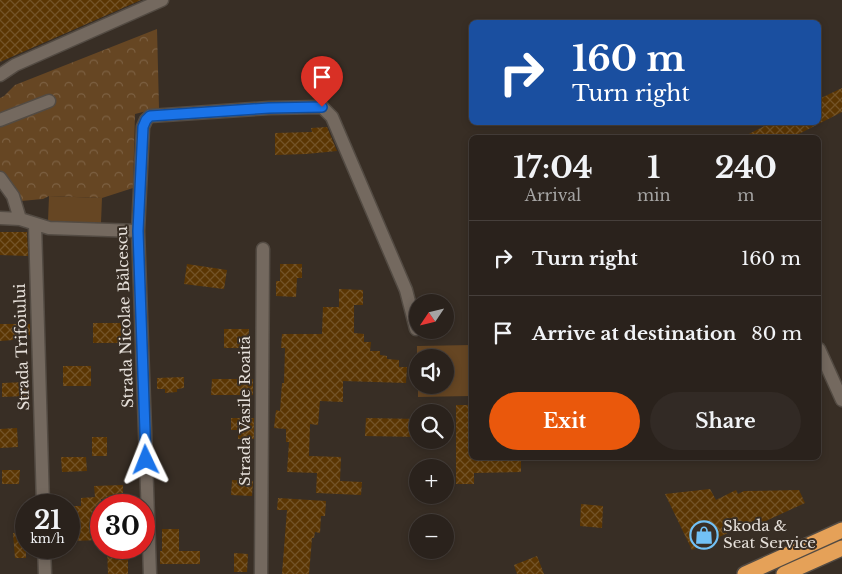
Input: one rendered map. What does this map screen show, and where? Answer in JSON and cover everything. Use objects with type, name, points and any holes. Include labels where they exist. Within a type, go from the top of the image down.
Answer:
[{"type":"highway","points":[[745,574],[842,530]]},
{"type":"highway","points":[[784,574],[842,548]]},
{"type":"street","points":[[0,75],[15,65],[162,0]]},
{"type":"street","points":[[0,120],[49,101]]},
{"type":"street","name":"Strada Nicolae Bălcescu","points":[[150,574],[138,231],[143,127],[146,120],[150,116],[269,108],[322,107],[332,117],[406,290],[409,302]]},
{"type":"street","points":[[0,178],[13,196],[20,219]]},
{"type":"street","points":[[0,218],[20,219],[49,228],[138,231]]},
{"type":"street","name":"Strada Trifoiului","points":[[35,224],[43,494]]},
{"type":"street","name":"Strada Vasile Roaită","points":[[261,574],[263,249]]},
{"type":"street","points":[[821,353],[842,400]]},
{"type":"street","points":[[44,559],[44,574]]},
{"type":"green space","points":[[157,29],[159,108],[135,114],[133,188],[102,198],[49,196],[43,199],[10,202],[0,188],[0,98],[15,85]]},
{"type":"green space","points":[[49,196],[102,198],[101,223],[48,221]]},
{"type":"green space","points":[[469,345],[469,396],[418,397],[418,394],[454,394],[454,349],[417,349],[417,346]]},
{"type":"building","points":[[0,0],[141,0],[0,62]]},
{"type":"building","points":[[842,88],[842,112],[821,123],[821,98]]},
{"type":"building","points":[[766,125],[816,125],[797,135],[747,135]]},
{"type":"building","points":[[327,127],[337,151],[275,155],[275,133],[312,132],[311,128]]},
{"type":"building","points":[[0,232],[27,232],[28,256],[0,255]]},
{"type":"building","points":[[187,264],[227,270],[224,289],[184,284]]},
{"type":"building","points":[[280,264],[302,264],[302,278],[297,278],[296,297],[276,296],[276,281],[280,281]]},
{"type":"building","points":[[339,289],[363,290],[363,305],[354,305],[354,333],[364,334],[364,342],[371,342],[370,351],[380,351],[380,355],[387,356],[387,359],[399,360],[399,367],[407,367],[406,383],[343,381],[343,402],[320,401],[318,425],[310,424],[309,456],[341,457],[340,481],[362,482],[361,495],[316,493],[317,473],[287,472],[289,442],[286,442],[286,429],[274,428],[276,410],[280,411],[282,383],[284,383],[285,348],[281,348],[282,334],[322,334],[323,307],[339,307]]},
{"type":"building","points":[[93,323],[121,323],[121,343],[93,343]]},
{"type":"building","points":[[0,324],[30,324],[30,335],[13,335],[13,340],[0,341]]},
{"type":"building","points":[[224,329],[249,329],[248,348],[224,348]]},
{"type":"building","points":[[63,366],[91,366],[91,386],[63,386]]},
{"type":"building","points":[[184,377],[184,388],[177,389],[177,392],[165,393],[165,389],[157,389],[157,378]]},
{"type":"building","points":[[212,379],[253,379],[253,395],[211,395]]},
{"type":"building","points":[[27,382],[27,396],[2,397],[2,383]]},
{"type":"building","points":[[456,405],[469,405],[469,460],[521,460],[521,472],[474,473],[474,484],[456,484]]},
{"type":"building","points":[[231,418],[254,418],[254,439],[238,439],[238,430],[231,430]]},
{"type":"building","points":[[366,418],[409,419],[409,437],[365,436]]},
{"type":"building","points":[[17,428],[18,447],[0,448],[0,429]]},
{"type":"building","points":[[92,437],[107,437],[107,456],[92,456]]},
{"type":"building","points":[[61,457],[86,457],[87,471],[62,472]]},
{"type":"building","points":[[2,470],[20,470],[19,484],[2,484]]},
{"type":"building","points":[[232,480],[253,481],[252,496],[231,495]]},
{"type":"building","points":[[123,485],[123,494],[95,494],[94,486]]},
{"type":"building","name":"Skoda & Seat Service","points":[[710,489],[716,500],[736,490],[738,494],[744,491],[799,490],[805,503],[759,524],[757,519],[692,550],[665,494]]},
{"type":"building","points":[[90,497],[90,540],[80,541],[81,498]]},
{"type":"building","points":[[278,498],[326,501],[325,516],[321,516],[320,533],[315,532],[314,538],[312,538],[309,574],[282,574],[287,510],[277,510]]},
{"type":"building","points":[[581,504],[603,506],[602,528],[580,526]]},
{"type":"building","points":[[162,529],[179,529],[179,551],[200,551],[200,564],[160,564]]},
{"type":"building","points":[[13,533],[15,533],[15,558]]},
{"type":"building","points":[[234,553],[248,554],[247,572],[234,572]]},
{"type":"building","points":[[537,556],[544,574],[517,574],[514,565]]},
{"type":"building","points":[[107,559],[128,559],[128,574],[108,574]]},
{"type":"place","name":"Skoda & Seat Service","points":[[704,535]]},
{"type":"route","points":[[146,460],[138,231],[143,127],[146,120],[150,116],[269,108],[322,107]]}]
